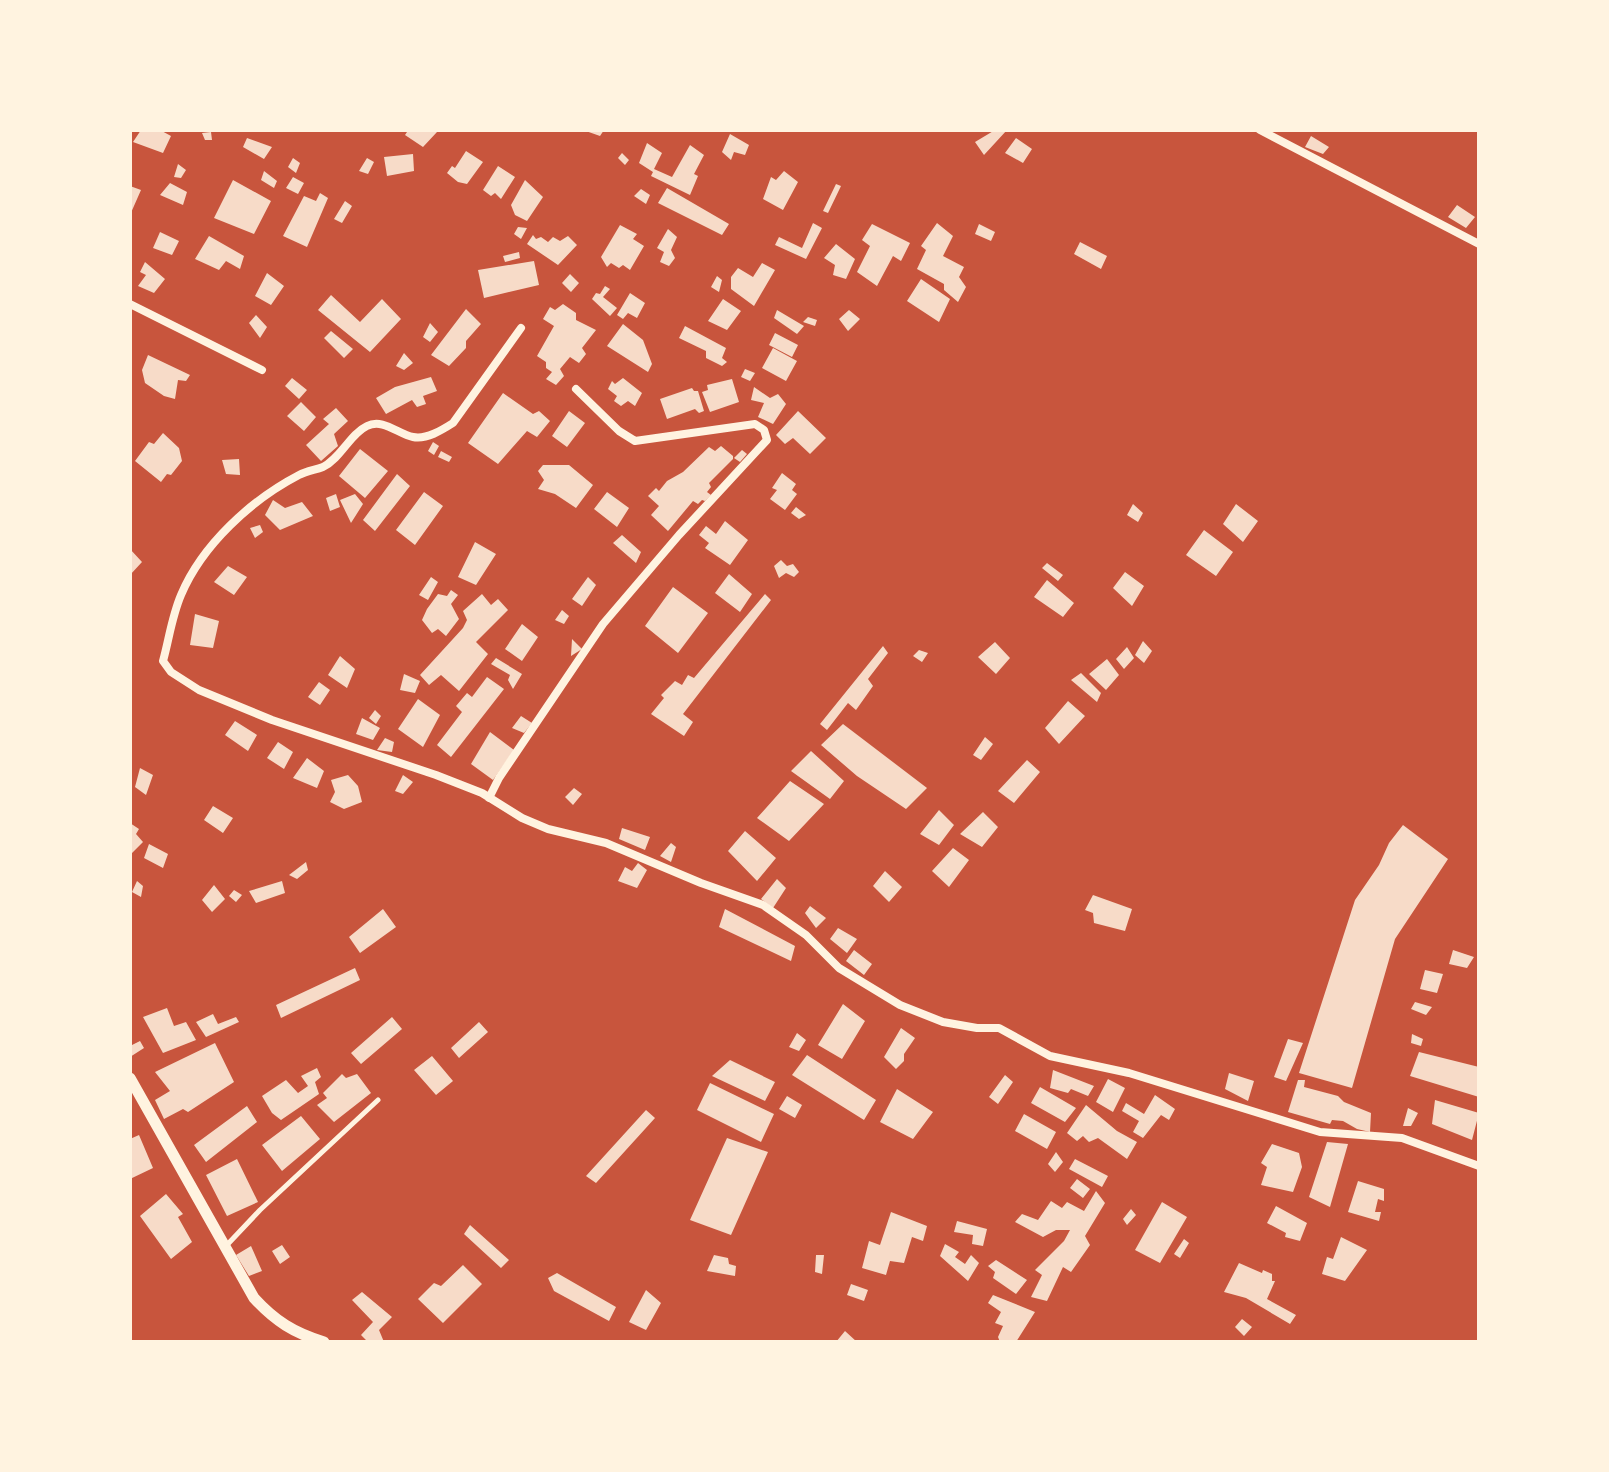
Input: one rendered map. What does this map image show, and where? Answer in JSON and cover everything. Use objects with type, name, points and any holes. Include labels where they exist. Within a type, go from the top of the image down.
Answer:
[{"type":"street","points":[[1260,130],[1479,244]]},
{"type":"street","points":[[130,304],[262,370]]},
{"type":"street","points":[[521,328],[453,423],[438,432],[416,438],[378,423],[366,426],[336,458],[279,486],[217,540],[180,596],[163,661],[171,672],[199,690],[272,720],[436,775],[548,829],[606,843],[763,905],[806,935],[839,968],[900,1005],[943,1022],[999,1028],[1050,1056],[1129,1073],[1320,1132],[1402,1138],[1479,1166]]},
{"type":"street","points":[[489,798],[499,778],[603,624],[679,535],[767,440],[764,430],[755,424],[635,441],[619,431],[576,389]]},
{"type":"street","points":[[130,1078],[134,1091],[254,1298],[274,1320],[301,1336],[324,1342]]},
{"type":"lane","points":[[225,1247],[260,1210],[378,1100]]},
{"type":"building","points":[[141,130],[160,130],[171,136],[163,153],[133,142]]},
{"type":"building","points":[[404,130],[437,132],[423,147],[405,135],[407,132]]},
{"type":"building","points":[[583,130],[604,130],[600,136]]},
{"type":"building","points":[[995,130],[1007,130],[984,155],[975,142]]},
{"type":"building","points":[[211,132],[212,140],[205,140],[202,133]]},
{"type":"building","points":[[730,134],[749,145],[745,155],[734,152],[731,160],[722,152]]},
{"type":"building","points":[[1311,136],[1329,147],[1323,154],[1305,147]]},
{"type":"building","points":[[247,138],[272,147],[264,159],[243,147]]},
{"type":"building","points":[[1016,138],[1032,149],[1023,163],[1005,153]]},
{"type":"building","points":[[647,143],[662,153],[654,169],[672,177],[690,145],[704,155],[694,174],[698,176],[690,195],[651,176],[653,172],[639,163]]},
{"type":"building","points":[[466,151],[483,162],[467,184],[458,182],[447,173],[452,166],[455,168]]},
{"type":"building","points":[[622,153],[629,160],[625,165],[618,158]]},
{"type":"building","points":[[413,154],[414,171],[387,176],[384,157]]},
{"type":"building","points":[[293,158],[300,163],[296,173],[288,167]]},
{"type":"building","points":[[367,158],[374,162],[368,174],[359,171]]},
{"type":"building","points":[[178,164],[186,170],[181,178],[174,177]]},
{"type":"building","points":[[498,166],[515,177],[501,199],[495,193],[491,196],[483,190]]},
{"type":"building","points":[[264,171],[277,181],[274,188],[261,180]]},
{"type":"building","points":[[784,171],[798,182],[783,210],[763,199],[771,177],[776,180]]},
{"type":"building","points":[[293,177],[304,183],[298,194],[286,188]]},
{"type":"building","points":[[233,180],[271,201],[254,234],[214,218]]},
{"type":"building","points":[[525,180],[543,197],[527,221],[515,215],[511,205]]},
{"type":"building","points":[[170,183],[187,192],[183,205],[160,195]]},
{"type":"building","points":[[836,184],[841,186],[828,213],[823,211]]},
{"type":"building","points":[[130,186],[141,190],[130,215]]},
{"type":"building","points":[[667,188],[729,224],[722,235],[658,203]]},
{"type":"building","points":[[641,189],[650,195],[646,204],[634,196]]},
{"type":"building","points":[[320,193],[328,198],[307,247],[283,236],[304,196],[316,201]]},
{"type":"building","points":[[345,201],[352,206],[342,223],[334,219]]},
{"type":"building","points":[[1457,205],[1475,217],[1466,228],[1448,217]]},
{"type":"building","points":[[813,223],[822,228],[806,259],[775,245],[779,237],[802,248]]},
{"type":"building","points":[[937,223],[953,236],[943,256],[964,267],[959,277],[966,287],[958,302],[944,290],[944,284],[917,269],[926,250],[921,246]]},
{"type":"building","points":[[872,224],[910,243],[901,261],[893,256],[877,286],[857,272],[870,246],[862,240]]},
{"type":"building","points":[[979,224],[995,232],[991,241],[975,234]]},
{"type":"building","points":[[620,225],[637,234],[633,239],[644,246],[630,270],[611,263],[607,267],[601,257]]},
{"type":"building","points":[[518,227],[527,228],[521,239],[514,234]]},
{"type":"building","points":[[668,229],[677,237],[671,250],[675,258],[669,266],[660,262],[664,252],[657,248]]},
{"type":"building","points":[[160,232],[179,241],[172,255],[153,248]]},
{"type":"building","points":[[533,235],[548,242],[553,237],[560,241],[568,236],[577,245],[558,265],[527,244]]},
{"type":"building","points":[[209,236],[244,256],[240,269],[226,261],[219,270],[195,259]]},
{"type":"building","points":[[1080,242],[1107,256],[1101,269],[1074,254]]},
{"type":"building","points":[[836,244],[855,259],[846,279],[833,275],[835,265],[824,258]]},
{"type":"building","points":[[519,252],[520,258],[505,262],[503,256]]},
{"type":"building","points":[[534,261],[539,285],[484,298],[478,270]]},
{"type":"building","points":[[145,262],[165,279],[154,293],[138,286],[146,275],[140,272]]},
{"type":"building","points":[[762,263],[775,270],[754,306],[731,289],[731,277],[738,268],[753,277]]},
{"type":"building","points":[[267,273],[284,286],[271,305],[255,296]]},
{"type":"building","points":[[570,274],[579,283],[571,292],[562,283]]},
{"type":"building","points":[[717,276],[722,280],[719,292],[711,287]]},
{"type":"building","points":[[921,279],[950,299],[939,322],[907,301]]},
{"type":"building","points":[[605,286],[610,289],[603,297],[617,308],[610,316],[592,299]]},
{"type":"building","points":[[630,293],[645,303],[637,318],[628,313],[623,319],[617,315]]},
{"type":"building","points":[[331,295],[360,322],[382,299],[401,319],[370,352],[318,310]]},
{"type":"building","points":[[723,299],[741,311],[727,330],[708,321]]},
{"type":"building","points":[[563,304],[576,313],[576,320],[596,330],[582,348],[586,354],[579,363],[570,357],[560,369],[564,376],[556,385],[546,379],[552,372],[546,368],[546,362],[537,356],[554,326],[543,319],[550,307],[555,310]]},
{"type":"building","points":[[466,309],[481,324],[466,341],[466,348],[449,366],[431,355]]},
{"type":"building","points":[[777,310],[804,326],[797,334],[774,318]]},
{"type":"building","points":[[849,310],[860,319],[848,331],[839,319]]},
{"type":"building","points":[[256,315],[267,327],[260,338],[249,323]]},
{"type":"building","points":[[808,317],[817,320],[815,326],[803,322]]},
{"type":"building","points":[[430,323],[438,332],[430,342],[423,337]]},
{"type":"building","points":[[623,324],[643,340],[652,364],[648,372],[607,346]]},
{"type":"building","points":[[685,326],[726,348],[722,358],[727,362],[722,366],[706,358],[706,351],[679,338]]},
{"type":"building","points":[[331,331],[353,349],[344,358],[324,338]]},
{"type":"building","points":[[775,333],[798,345],[792,357],[769,345]]},
{"type":"building","points":[[773,348],[797,361],[786,381],[762,368]]},
{"type":"building","points":[[404,353],[413,363],[404,370],[396,366]]},
{"type":"building","points":[[148,355],[190,375],[186,381],[178,380],[175,399],[164,396],[145,383],[142,370]]},
{"type":"building","points":[[745,369],[755,373],[750,381],[741,377]]},
{"type":"building","points":[[431,377],[437,391],[423,396],[426,404],[417,407],[412,400],[386,414],[376,398],[395,387]]},
{"type":"building","points":[[292,378],[307,390],[299,399],[285,386]]},
{"type":"building","points":[[623,378],[642,393],[635,406],[628,401],[621,406],[614,401],[617,396],[608,389],[612,381],[615,384]]},
{"type":"building","points":[[732,379],[739,402],[710,412],[702,392],[708,390],[707,385]]},
{"type":"building","points":[[754,387],[770,398],[778,394],[786,404],[773,424],[758,417],[764,403],[751,400]]},
{"type":"building","points":[[692,388],[698,391],[704,411],[699,413],[695,409],[667,419],[660,399]]},
{"type":"building","points":[[503,393],[533,414],[539,411],[550,421],[537,437],[527,431],[498,464],[468,443]]},
{"type":"building","points":[[301,402],[316,417],[304,431],[287,416]]},
{"type":"building","points":[[336,408],[348,421],[334,434],[338,446],[321,461],[306,445],[329,424],[323,419]]},
{"type":"building","points":[[569,411],[585,423],[567,447],[552,436]]},
{"type":"building","points":[[798,411],[826,438],[810,454],[793,438],[785,444],[776,435]]},
{"type":"building","points":[[163,433],[179,448],[182,461],[161,482],[135,461],[149,442],[154,444]]},
{"type":"building","points":[[433,442],[439,446],[434,455],[428,451]]},
{"type":"building","points":[[721,446],[733,459],[709,483],[711,487],[707,492],[711,495],[698,504],[693,501],[668,531],[651,515],[659,506],[648,496],[683,472],[709,447],[715,451]]},
{"type":"building","points":[[360,449],[388,471],[365,498],[339,476]]},
{"type":"building","points":[[742,450],[747,454],[740,462],[734,458]]},
{"type":"building","points":[[441,451],[452,457],[449,462],[438,457]]},
{"type":"building","points":[[239,459],[240,475],[226,474],[222,460]]},
{"type":"building","points":[[543,465],[569,465],[593,485],[576,508],[555,494],[538,489],[544,480],[538,471]]},
{"type":"building","points":[[782,473],[796,484],[792,490],[797,494],[785,510],[770,499],[777,490],[772,488]]},
{"type":"building","points":[[397,474],[410,486],[375,531],[363,520]]},
{"type":"building","points":[[424,492],[443,506],[415,545],[396,530]]},
{"type":"building","points":[[607,492],[629,508],[617,527],[594,509]]},
{"type":"building","points":[[336,494],[340,507],[330,511],[326,498]]},
{"type":"building","points":[[355,494],[363,504],[351,523],[340,500]]},
{"type":"building","points":[[273,500],[285,508],[302,502],[313,516],[280,530],[265,515]]},
{"type":"building","points":[[1133,504],[1143,513],[1138,522],[1127,515]]},
{"type":"building","points":[[1236,504],[1258,521],[1243,542],[1223,524]]},
{"type":"building","points":[[796,507],[806,515],[799,519],[791,513]]},
{"type":"building","points":[[725,521],[748,540],[730,565],[705,548],[709,543],[699,535],[706,526],[716,534]]},
{"type":"building","points":[[260,525],[263,532],[255,538],[250,528]]},
{"type":"building","points":[[1204,530],[1233,552],[1216,576],[1186,555]]},
{"type":"building","points":[[622,535],[641,552],[636,563],[613,543]]},
{"type":"building","points":[[475,542],[496,554],[476,585],[458,577]]},
{"type":"building","points":[[130,549],[142,562],[130,575]]},
{"type":"building","points":[[781,560],[787,566],[793,564],[799,572],[794,577],[786,573],[779,578],[774,566]]},
{"type":"building","points":[[1047,563],[1063,575],[1058,581],[1042,568]]},
{"type":"building","points":[[228,566],[247,577],[234,595],[214,582]]},
{"type":"building","points":[[1125,572],[1144,586],[1132,606],[1113,588]]},
{"type":"building","points":[[729,574],[752,594],[740,612],[715,593]]},
{"type":"building","points":[[431,577],[438,582],[428,600],[419,595]]},
{"type":"building","points":[[588,577],[596,585],[582,606],[572,599]]},
{"type":"building","points":[[1047,580],[1074,603],[1063,617],[1034,597]]},
{"type":"building","points":[[673,587],[708,613],[678,653],[645,626]]},
{"type":"building","points":[[451,590],[458,595],[451,604],[459,619],[446,636],[438,629],[432,633],[422,620],[438,594],[447,596]]},
{"type":"building","points":[[482,594],[491,605],[498,599],[508,610],[476,642],[488,654],[459,691],[441,675],[429,685],[420,675],[463,628],[467,620],[463,611]]},
{"type":"building","points":[[765,594],[771,600],[683,714],[693,722],[684,736],[651,714],[664,698],[661,695],[675,681],[682,685],[688,675],[694,678]]},
{"type":"building","points":[[562,610],[569,616],[564,624],[555,620]]},
{"type":"building","points":[[195,614],[219,621],[213,648],[190,645]]},
{"type":"building","points":[[522,624],[538,637],[522,661],[505,649]]},
{"type":"building","points":[[572,639],[582,649],[571,656]]},
{"type":"building","points":[[1143,641],[1152,651],[1144,663],[1135,655]]},
{"type":"building","points":[[995,642],[1010,658],[996,674],[978,657]]},
{"type":"building","points":[[883,646],[888,653],[868,679],[873,686],[856,710],[848,703],[827,730],[820,724]]},
{"type":"building","points":[[1127,647],[1134,658],[1124,669],[1116,659]]},
{"type":"building","points":[[919,650],[928,653],[922,662],[913,656]]},
{"type":"building","points":[[340,656],[355,669],[347,688],[328,675]]},
{"type":"building","points":[[496,658],[522,674],[513,689],[508,680],[510,675],[491,664]]},
{"type":"building","points":[[1107,659],[1119,675],[1106,690],[1089,674]]},
{"type":"building","points":[[1081,673],[1101,693],[1097,702],[1071,680]]},
{"type":"building","points":[[404,674],[420,681],[415,693],[400,690]]},
{"type":"building","points":[[487,677],[504,689],[451,757],[437,745],[462,712],[456,706],[467,693],[472,697]]},
{"type":"building","points":[[319,682],[330,690],[320,705],[308,697]]},
{"type":"building","points":[[418,699],[440,715],[423,747],[398,729]]},
{"type":"building","points":[[1068,701],[1085,716],[1059,744],[1045,728]]},
{"type":"building","points":[[375,710],[381,716],[376,724],[369,718]]},
{"type":"building","points":[[521,716],[532,723],[524,733],[512,728]]},
{"type":"building","points":[[362,718],[380,728],[373,740],[356,734]]},
{"type":"building","points":[[235,721],[257,735],[248,751],[225,735]]},
{"type":"building","points":[[843,724],[927,788],[906,809],[857,776],[821,745]]},
{"type":"building","points":[[490,732],[514,750],[493,780],[471,764]]},
{"type":"building","points":[[985,737],[993,744],[981,760],[973,755]]},
{"type":"building","points":[[385,738],[394,742],[392,752],[377,750]]},
{"type":"building","points":[[278,742],[293,752],[284,769],[267,758]]},
{"type":"building","points":[[811,751],[844,781],[830,799],[791,771]]},
{"type":"building","points":[[307,758],[324,771],[317,788],[293,778]]},
{"type":"building","points":[[1027,760],[1040,772],[1014,803],[998,791]]},
{"type":"building","points":[[140,768],[153,775],[146,795],[135,787]]},
{"type":"building","points":[[348,775],[358,786],[362,802],[344,809],[330,802],[335,792],[331,780]]},
{"type":"building","points":[[403,775],[413,782],[403,794],[395,791]]},
{"type":"building","points":[[790,781],[824,804],[789,841],[757,818]]},
{"type":"building","points":[[574,788],[582,794],[573,805],[565,797]]},
{"type":"building","points":[[213,806],[233,818],[223,833],[204,820]]},
{"type":"building","points":[[939,810],[954,825],[939,845],[920,834]]},
{"type":"building","points":[[983,812],[998,827],[982,847],[960,834]]},
{"type":"building","points":[[130,823],[139,829],[136,834],[143,842],[130,855]]},
{"type":"building","points":[[1403,825],[1448,859],[1395,939],[1352,1088],[1299,1073],[1355,900]]},
{"type":"building","points":[[622,828],[650,837],[645,850],[619,839]]},
{"type":"building","points":[[745,831],[776,858],[757,881],[728,851]]},
{"type":"building","points":[[671,843],[676,847],[671,862],[660,856]]},
{"type":"building","points":[[149,844],[168,854],[163,868],[144,858]]},
{"type":"building","points":[[953,848],[969,860],[949,887],[932,871]]},
{"type":"building","points":[[306,862],[308,870],[297,879],[289,875]]},
{"type":"building","points":[[638,863],[647,870],[637,888],[618,881],[625,867],[632,871]]},
{"type":"building","points":[[885,871],[902,887],[889,902],[873,886]]},
{"type":"building","points":[[777,879],[786,888],[773,908],[761,899]]},
{"type":"building","points":[[137,881],[143,886],[141,897],[132,892]]},
{"type":"building","points":[[282,881],[285,893],[256,903],[249,891]]},
{"type":"building","points":[[214,885],[225,899],[212,912],[202,900]]},
{"type":"building","points":[[234,890],[242,895],[236,902],[229,896]]},
{"type":"building","points":[[1093,895],[1132,909],[1125,931],[1094,923],[1093,913],[1085,910]]},
{"type":"building","points":[[810,906],[826,918],[816,928],[805,913]]},
{"type":"building","points":[[383,909],[396,927],[360,953],[349,937]]},
{"type":"building","points":[[725,909],[795,946],[791,961],[719,927]]},
{"type":"building","points":[[838,928],[857,939],[847,953],[830,939]]},
{"type":"building","points":[[854,950],[872,964],[864,975],[846,961]]},
{"type":"building","points":[[1453,950],[1474,957],[1467,968],[1449,964]]},
{"type":"building","points":[[355,968],[360,980],[281,1018],[276,1005]]},
{"type":"building","points":[[1425,970],[1443,974],[1437,993],[1420,989]]},
{"type":"building","points":[[1415,1002],[1432,1007],[1426,1015],[1411,1009]]},
{"type":"building","points":[[843,1004],[865,1021],[842,1059],[818,1045]]},
{"type":"building","points":[[167,1008],[174,1026],[186,1022],[196,1040],[163,1053],[143,1017]]},
{"type":"building","points":[[213,1014],[218,1024],[236,1017],[239,1022],[206,1037],[196,1022]]},
{"type":"building","points":[[392,1017],[402,1029],[361,1064],[351,1053]]},
{"type":"building","points":[[479,1022],[488,1032],[459,1058],[451,1048]]},
{"type":"building","points":[[901,1028],[915,1038],[904,1054],[904,1061],[896,1069],[884,1057]]},
{"type":"building","points":[[797,1033],[806,1040],[799,1051],[789,1047]]},
{"type":"building","points":[[1412,1034],[1423,1039],[1421,1046],[1411,1043]]},
{"type":"building","points":[[1288,1039],[1303,1043],[1286,1081],[1274,1077]]},
{"type":"building","points":[[140,1041],[144,1048],[130,1057],[130,1046]]},
{"type":"building","points":[[215,1043],[234,1082],[188,1112],[183,1109],[164,1119],[155,1100],[170,1091],[155,1072]]},
{"type":"building","points":[[1419,1052],[1479,1067],[1479,1097],[1410,1076]]},
{"type":"building","points":[[807,1055],[876,1100],[864,1120],[792,1075]]},
{"type":"building","points":[[432,1056],[453,1081],[436,1095],[414,1070]]},
{"type":"building","points":[[730,1060],[775,1082],[765,1101],[712,1076]]},
{"type":"building","points":[[317,1068],[321,1077],[315,1082],[319,1094],[281,1120],[272,1113],[262,1096],[286,1080],[298,1093],[308,1086],[301,1076]]},
{"type":"building","points":[[1053,1070],[1094,1086],[1088,1096],[1071,1089],[1068,1093],[1050,1088]]},
{"type":"building","points":[[1229,1073],[1254,1081],[1248,1101],[1225,1089]]},
{"type":"building","points":[[342,1074],[346,1078],[357,1074],[371,1093],[334,1122],[317,1105],[327,1098],[323,1093]]},
{"type":"building","points":[[1005,1075],[1013,1082],[998,1104],[989,1097]]},
{"type":"building","points":[[1108,1079],[1125,1088],[1113,1112],[1096,1102]]},
{"type":"building","points":[[1298,1080],[1305,1080],[1304,1087],[1338,1096],[1344,1102],[1371,1113],[1370,1132],[1343,1121],[1332,1120],[1330,1124],[1288,1112]]},
{"type":"building","points":[[710,1083],[774,1114],[761,1142],[697,1110]]},
{"type":"building","points":[[1040,1087],[1076,1108],[1065,1122],[1031,1103]]},
{"type":"building","points":[[897,1089],[933,1112],[913,1139],[880,1122]]},
{"type":"building","points":[[1155,1095],[1175,1109],[1169,1120],[1161,1115],[1143,1138],[1133,1132],[1139,1121],[1122,1111],[1126,1103],[1144,1114]]},
{"type":"building","points":[[787,1096],[802,1105],[795,1118],[779,1109]]},
{"type":"building","points":[[1435,1100],[1479,1113],[1472,1140],[1432,1124]]},
{"type":"building","points":[[1086,1105],[1117,1131],[1137,1142],[1127,1159],[1098,1138],[1089,1142],[1083,1136],[1077,1141],[1067,1133]]},
{"type":"building","points":[[247,1106],[257,1122],[206,1162],[194,1145]]},
{"type":"building","points":[[1408,1108],[1418,1113],[1411,1126],[1403,1126]]},
{"type":"building","points":[[646,1110],[655,1118],[596,1183],[586,1176]]},
{"type":"building","points":[[1024,1114],[1056,1132],[1047,1149],[1015,1131]]},
{"type":"building","points":[[301,1116],[320,1139],[282,1171],[262,1145]]},
{"type":"building","points":[[139,1135],[153,1168],[130,1179],[130,1139]]},
{"type":"building","points":[[727,1138],[768,1152],[731,1235],[690,1220]]},
{"type":"building","points":[[1327,1142],[1348,1144],[1330,1207],[1309,1197]]},
{"type":"building","points":[[1272,1144],[1299,1153],[1302,1167],[1293,1192],[1261,1185],[1267,1167],[1261,1163]]},
{"type":"building","points":[[1056,1152],[1063,1162],[1055,1172],[1048,1164]]},
{"type":"building","points":[[237,1159],[258,1202],[227,1216],[206,1175]]},
{"type":"building","points":[[1075,1159],[1108,1176],[1102,1187],[1069,1169]]},
{"type":"building","points":[[1077,1179],[1090,1189],[1083,1198],[1070,1188]]},
{"type":"building","points":[[1358,1181],[1384,1189],[1384,1201],[1378,1199],[1375,1212],[1381,1212],[1379,1221],[1348,1212]]},
{"type":"building","points":[[1096,1191],[1105,1203],[1085,1236],[1090,1245],[1071,1272],[1063,1267],[1047,1301],[1031,1297],[1042,1275],[1035,1270],[1064,1241],[1070,1230],[1056,1230],[1043,1237],[1015,1222],[1022,1214],[1038,1220],[1051,1201],[1062,1208],[1067,1202],[1084,1211]]},
{"type":"building","points":[[166,1194],[183,1214],[178,1217],[192,1242],[171,1259],[140,1216]]},
{"type":"building","points":[[1162,1202],[1187,1217],[1160,1263],[1135,1250]]},
{"type":"building","points":[[1276,1206],[1307,1223],[1300,1241],[1285,1237],[1286,1233],[1267,1223]]},
{"type":"building","points":[[1131,1209],[1136,1215],[1127,1225],[1123,1219]]},
{"type":"building","points":[[891,1212],[927,1226],[923,1241],[912,1237],[904,1263],[890,1261],[886,1275],[862,1268],[869,1241],[880,1245]]},
{"type":"building","points":[[957,1221],[987,1229],[983,1246],[972,1244],[973,1235],[954,1232]]},
{"type":"building","points":[[470,1225],[509,1260],[501,1268],[464,1234]]},
{"type":"building","points":[[1341,1237],[1367,1250],[1345,1281],[1322,1274],[1327,1257],[1333,1259]]},
{"type":"building","points":[[1184,1239],[1189,1243],[1180,1258],[1174,1254]]},
{"type":"building","points":[[945,1244],[959,1252],[955,1257],[965,1264],[971,1255],[979,1263],[968,1281],[940,1256]]},
{"type":"building","points":[[282,1245],[290,1257],[280,1264],[272,1251]]},
{"type":"building","points":[[251,1246],[262,1271],[249,1276],[236,1255]]},
{"type":"building","points":[[714,1255],[728,1258],[729,1264],[736,1266],[735,1276],[707,1271]]},
{"type":"building","points":[[816,1255],[824,1255],[822,1274],[815,1272]]},
{"type":"building","points":[[996,1260],[1027,1280],[1016,1294],[993,1278],[995,1272],[988,1266]]},
{"type":"building","points":[[1239,1263],[1272,1274],[1272,1281],[1275,1281],[1267,1299],[1296,1315],[1290,1324],[1246,1298],[1224,1292]]},
{"type":"building","points":[[463,1265],[482,1284],[443,1323],[418,1299],[434,1283],[441,1286]]},
{"type":"building","points":[[557,1273],[616,1307],[609,1321],[554,1291],[548,1278]]},
{"type":"building","points":[[851,1284],[868,1290],[864,1301],[847,1295]]},
{"type":"building","points":[[646,1290],[661,1303],[646,1330],[629,1322]]},
{"type":"building","points":[[362,1292],[392,1317],[379,1330],[384,1342],[368,1342],[361,1335],[373,1322],[352,1300]]},
{"type":"building","points":[[993,1295],[1035,1312],[1016,1342],[1000,1342],[998,1337],[1003,1326],[995,1323],[1001,1312],[988,1303]]},
{"type":"building","points":[[1242,1319],[1252,1327],[1244,1336],[1235,1327]]},
{"type":"building","points":[[845,1331],[857,1342],[836,1342]]}]
